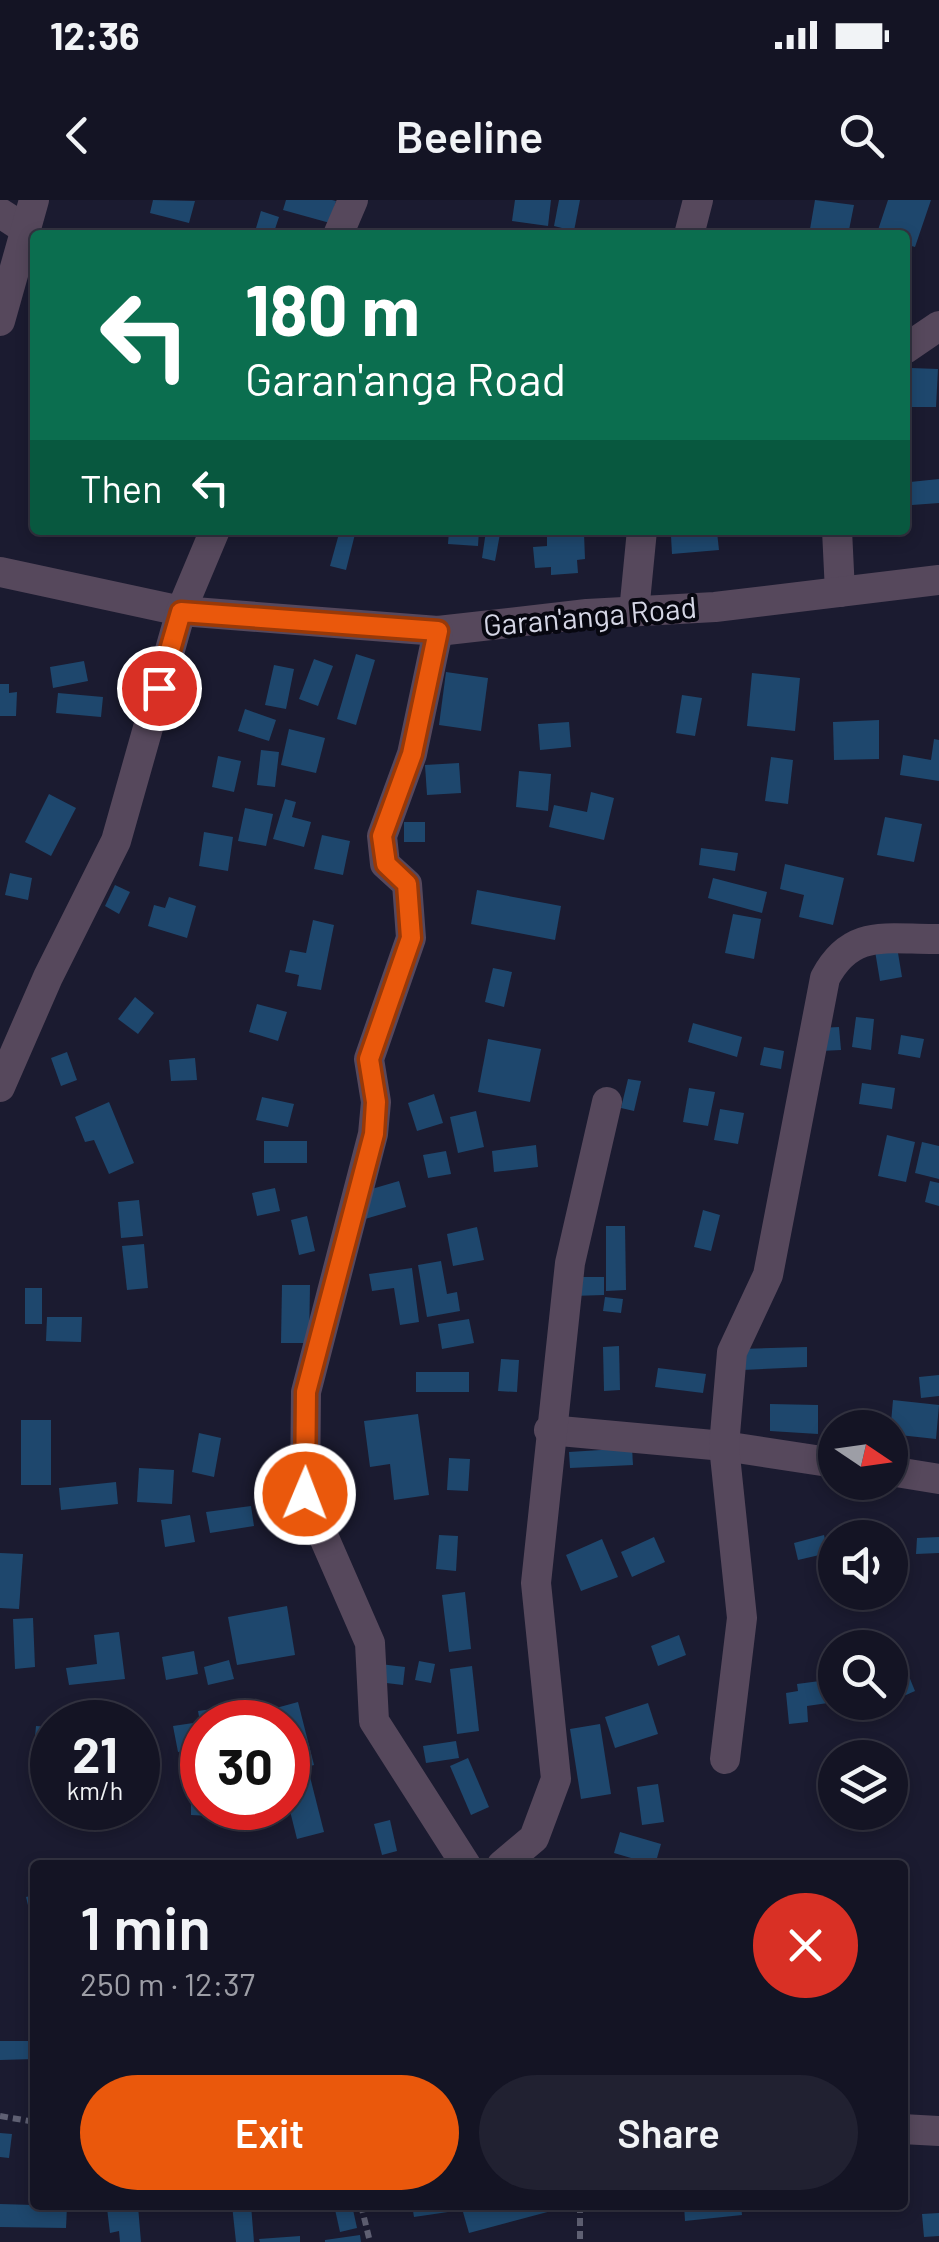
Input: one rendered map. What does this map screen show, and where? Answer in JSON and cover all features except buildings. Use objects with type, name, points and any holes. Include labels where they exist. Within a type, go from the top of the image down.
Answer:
[{"type":"street","points":[[340,230],[353,200]]},
{"type":"street","points":[[690,230],[698,200]]},
{"type":"street","points":[[0,321],[20,214]]},
{"type":"street","points":[[910,346],[939,326]]},
{"type":"street","points":[[0,1087],[48,976],[116,841],[181,612],[213,535]]},
{"type":"street","points":[[634,612],[642,535]]},
{"type":"street","points":[[837,535],[840,592]]},
{"type":"street","name":"Garan'anga Road","points":[[0,572],[181,612],[438,631],[939,580]]},
{"type":"street","points":[[438,631],[412,754],[382,836],[386,864],[407,884],[411,938],[369,1059],[376,1102],[374,1134],[306,1392],[305,1494],[370,1643],[374,1721],[463,1860]]},
{"type":"street","points":[[725,1759],[742,1618],[724,1446],[732,1352],[768,1275],[825,978],[838,953],[858,941],[939,939]]},
{"type":"street","points":[[508,1860],[534,1838],[556,1780],[536,1582],[549,1430],[570,1263],[606,1102]]},
{"type":"street","points":[[549,1430],[724,1446],[818,1460]]},
{"type":"street","points":[[908,1475],[939,1479]]},
{"type":"street","points":[[908,2129],[939,2131]]},
{"type":"path","points":[[0,2116],[30,2121]]},
{"type":"path","points":[[362,2210],[370,2242]]},
{"type":"path","points":[[580,2210],[580,2242]]},
{"type":"route","points":[[159,688],[181,612],[438,631],[412,754],[382,836],[386,864],[407,884],[411,938],[369,1059],[376,1102],[374,1134],[306,1392],[305,1494]]}]
